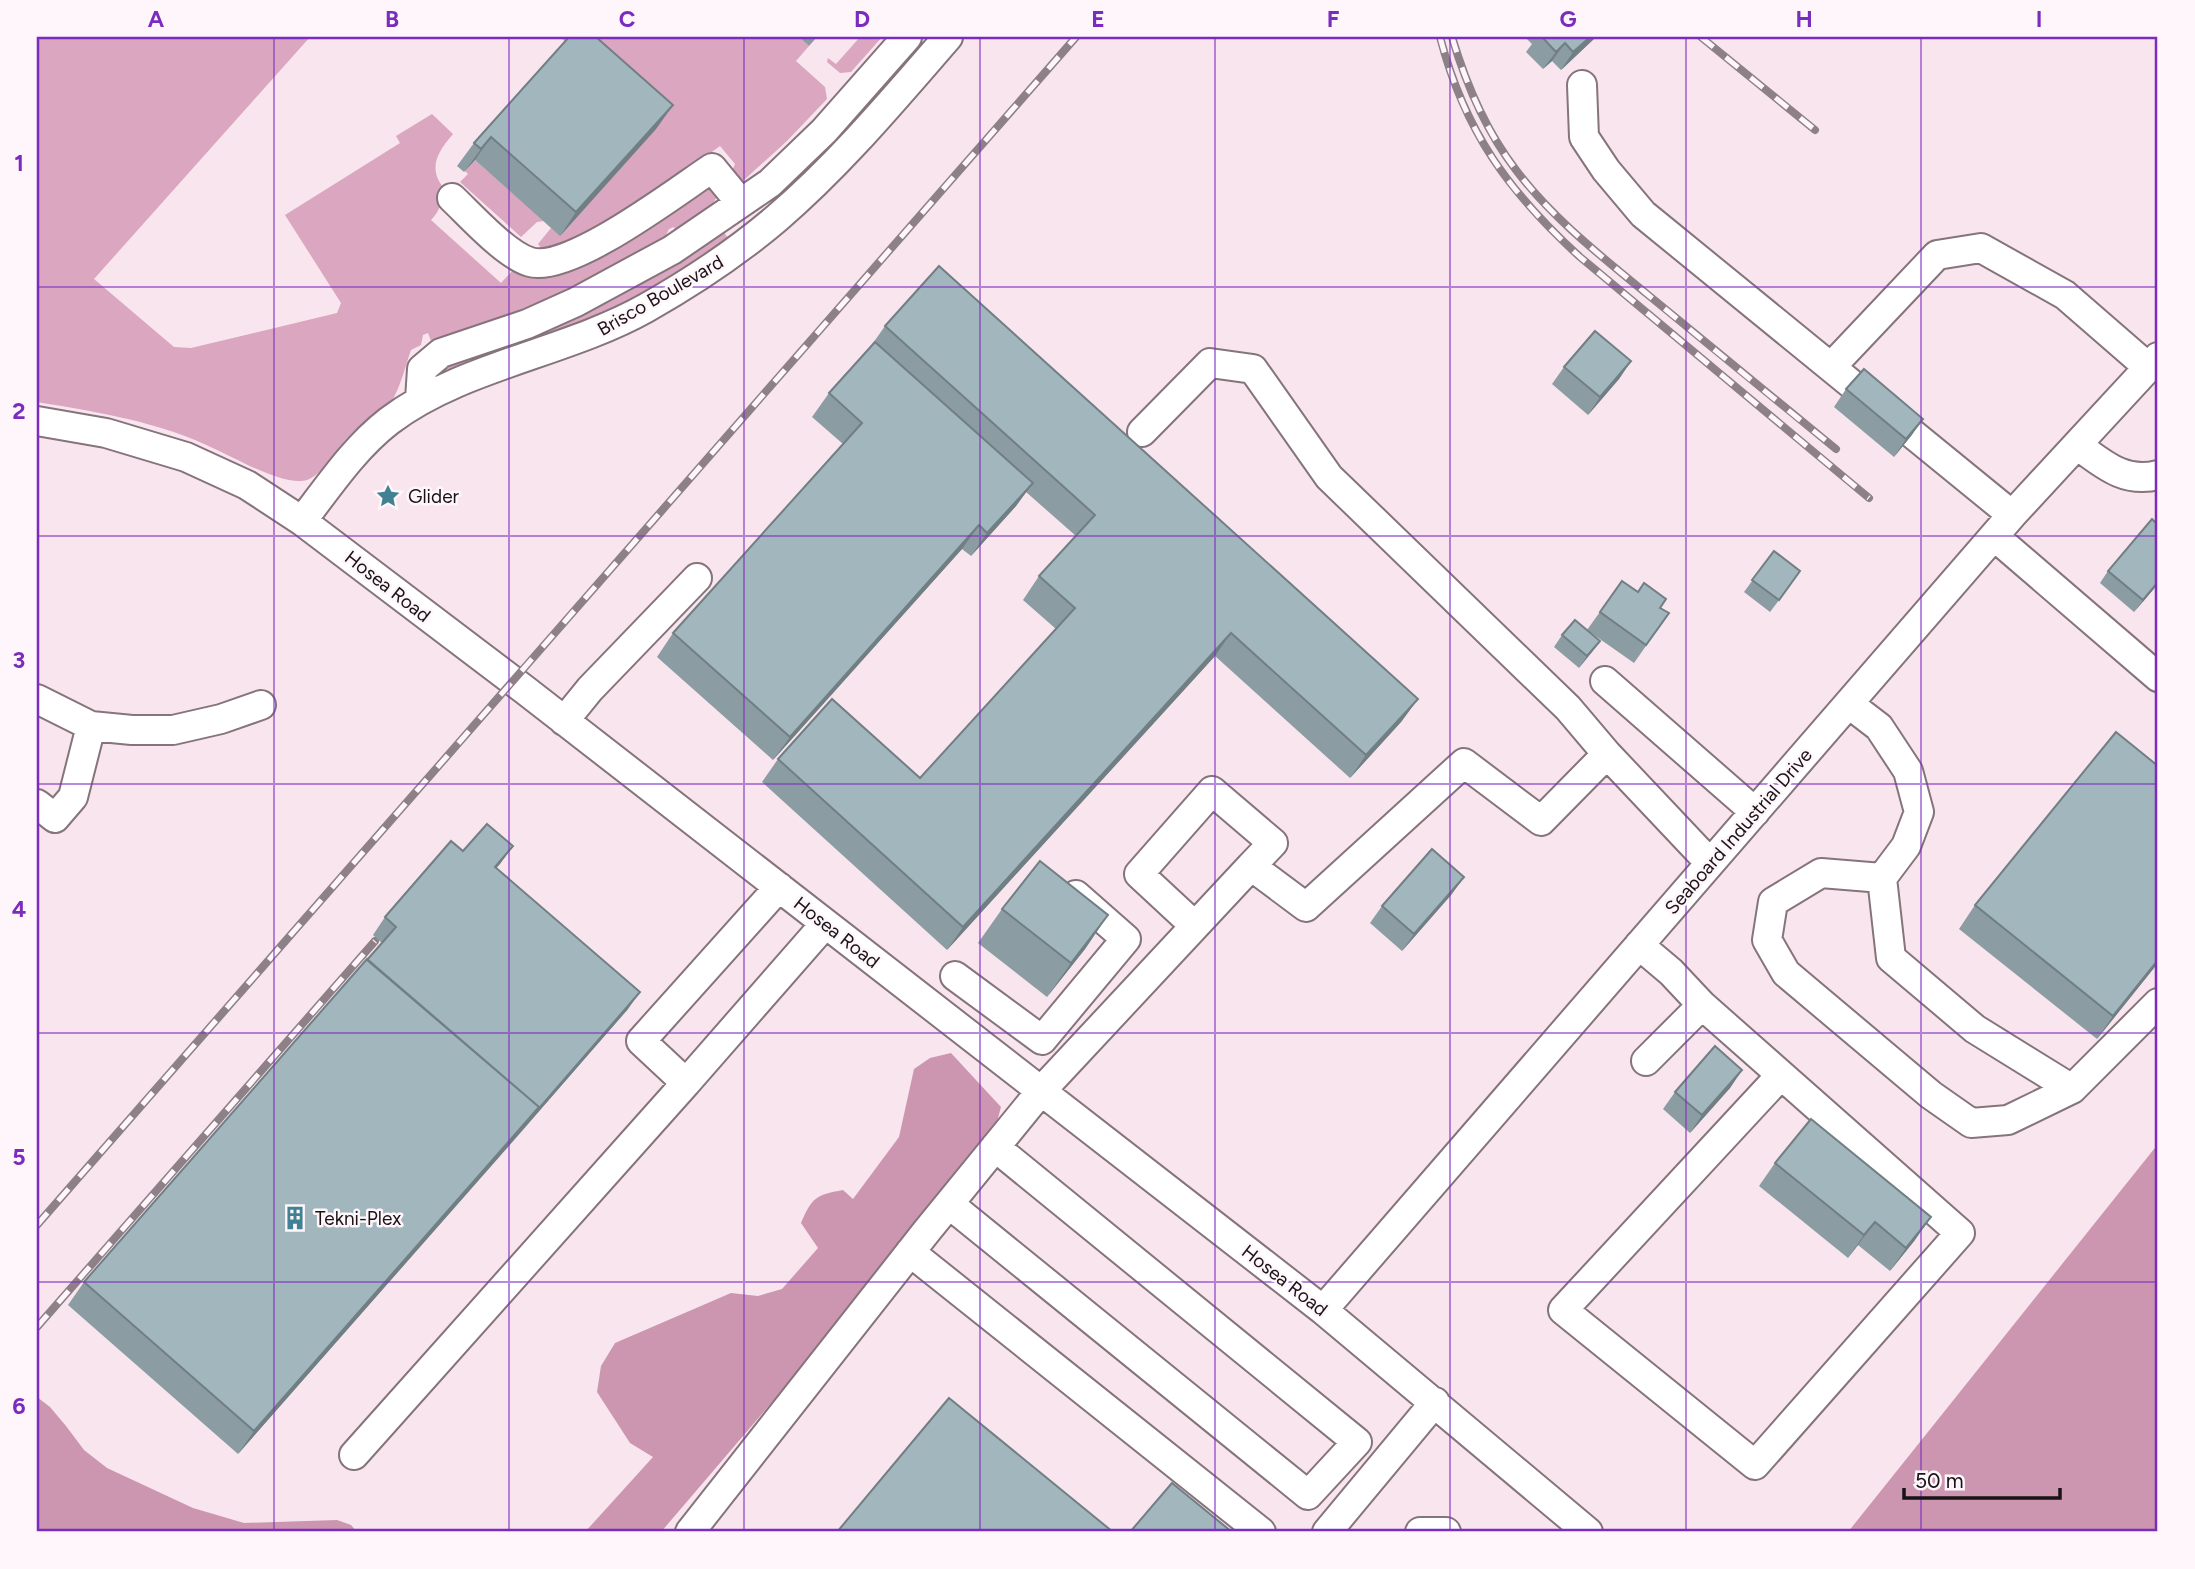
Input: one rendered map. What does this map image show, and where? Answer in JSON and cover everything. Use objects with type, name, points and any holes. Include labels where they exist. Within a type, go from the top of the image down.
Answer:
[{"type":"street","points":[[420,400],[422,369],[441,353],[527,324],[576,302],[672,250],[770,183],[806,149],[907,37]]},
{"type":"street","name":"Brisco Boulevard","points":[[302,521],[373,434],[420,400],[467,379],[588,336],[644,309],[732,253],[824,175],[948,37]]},
{"type":"street","points":[[1582,85],[1584,137],[1606,170],[1643,215],[2012,515]]},
{"type":"street","points":[[452,198],[514,255],[531,263],[544,264],[584,251],[712,168],[740,202]]},
{"type":"street","points":[[1831,367],[1937,254],[1981,248],[2065,295],[2154,362]]},
{"type":"street","name":"Seaboard Industrial Drive","points":[[1323,1310],[2012,515],[2154,362]]},
{"type":"street","points":[[1142,432],[1210,363],[1253,369],[1329,477],[1568,708],[1606,754],[1710,863]]},
{"type":"street","name":"Hosea Road","points":[[37,421],[106,433],[186,457],[247,485],[302,521],[1323,1310],[1588,1532]]},
{"type":"street","points":[[2077,445],[2117,474],[2151,477],[2158,475]]},
{"type":"street","points":[[1994,536],[2158,677]]},
{"type":"street","points":[[564,721],[590,689],[696,578]]},
{"type":"street","points":[[1605,681],[1755,812]]},
{"type":"street","points":[[37,699],[91,726],[132,730],[173,730],[221,719],[261,705]]},
{"type":"street","points":[[1849,704],[1879,727],[1908,771],[1919,812],[1906,846],[1882,878],[1891,958],[1975,1029],[2071,1089]]},
{"type":"street","points":[[37,804],[55,818],[73,797],[91,726]]},
{"type":"street","points":[[1251,866],[1306,907],[1464,763],[1541,821],[1606,754]]},
{"type":"street","points":[[690,1532],[910,1252],[1041,1091],[1273,843],[1212,791],[1139,874],[1195,926]]},
{"type":"street","points":[[1882,878],[1821,873],[1773,902],[1767,940],[1786,973],[1931,1095],[1971,1123],[2008,1120],[2071,1089],[2158,1003]]},
{"type":"street","points":[[955,976],[1042,1040],[1126,939],[1053,874]]},
{"type":"street","points":[[686,1083],[640,1041],[779,887]]},
{"type":"street","points":[[354,1455],[825,923]]},
{"type":"street","points":[[1639,945],[1671,972],[1702,1005],[1961,1233],[1755,1465],[1563,1310],[1781,1075]]},
{"type":"street","points":[[1646,1061],[1702,1005]]},
{"type":"street","points":[[1068,1011],[1097,1033]]},
{"type":"street","points":[[949,1204],[1308,1495],[1357,1442],[995,1147]]},
{"type":"street","points":[[910,1252],[1261,1532]]},
{"type":"street","points":[[1341,1527],[1435,1402]]},
{"type":"street","points":[[1420,1532],[1446,1532]]},
{"type":"shaded area","points":[[37,37],[310,37],[94,279],[174,347],[191,348],[337,313],[341,303],[285,215],[400,143],[396,136],[432,114],[453,134],[436,163],[437,177],[448,193],[431,220],[501,283],[513,270],[543,278],[565,272],[628,239],[707,188],[711,188],[717,197],[713,203],[675,230],[674,227],[669,229],[665,237],[561,293],[431,341],[428,333],[423,335],[421,345],[411,350],[392,400],[351,434],[313,477],[298,481],[286,480],[196,440],[152,425],[37,402]]},
{"type":"shaded area","points":[[560,37],[799,37],[809,46],[796,61],[825,87],[827,99],[787,141],[744,180],[740,181],[732,171],[735,164],[720,146],[644,201],[560,247],[542,249],[538,244],[551,228],[588,62]]},
{"type":"shaded area","points":[[860,37],[882,37],[851,72],[840,73],[827,62],[828,58],[836,64]]},
{"type":"shaded area","points":[[475,160],[544,221],[537,222],[521,237],[460,182],[468,174],[465,171]]},
{"type":"shaded area","points":[[723,231],[728,238],[676,273],[603,314],[443,374],[447,364]]},
{"type":"shaded area","points":[[951,1053],[1001,1107],[994,1133],[661,1532],[585,1532],[653,1457],[630,1443],[597,1392],[601,1366],[615,1343],[731,1293],[758,1296],[782,1289],[818,1248],[801,1223],[808,1208],[820,1196],[843,1190],[853,1199],[899,1137],[914,1069],[930,1058]]},
{"type":"shaded area","points":[[2158,1144],[2158,1532],[1848,1532]]},
{"type":"shaded area","points":[[37,1397],[50,1407],[84,1450],[107,1468],[193,1508],[244,1523],[337,1520],[351,1525],[357,1532],[37,1532]]},
{"type":"building","points":[[569,37],[596,37],[673,105],[576,212],[491,137],[481,149],[474,143]]},
{"type":"building","points":[[1542,37],[1590,37],[1573,52],[1565,43],[1556,52]]},
{"type":"building","points":[[939,266],[1418,699],[1366,755],[1231,633],[963,927],[778,759],[832,699],[920,778],[1075,608],[1039,576],[1095,515],[885,326]]},
{"type":"building","points":[[1595,331],[1631,361],[1600,397],[1564,367]]},
{"type":"building","points":[[875,342],[1033,483],[987,533],[979,525],[790,737],[673,633],[862,423],[829,393]]},
{"type":"building","points":[[1864,369],[1923,419],[1906,439],[1846,389]]},
{"type":"building","points":[[2152,519],[2158,525],[2158,582],[2143,600],[2108,571]]},
{"type":"building","points":[[1774,551],[1800,571],[1779,600],[1752,580]]},
{"type":"building","points":[[1622,581],[1638,592],[1644,583],[1666,599],[1660,608],[1669,613],[1646,645],[1600,612]]},
{"type":"building","points":[[1575,620],[1600,641],[1587,656],[1562,635]]},
{"type":"building","points":[[2116,732],[2158,766],[2158,960],[2113,1016],[1975,905]]},
{"type":"building","points":[[487,824],[513,846],[495,867],[640,992],[535,1113],[539,1107],[367,960],[396,927],[385,917],[451,841],[463,851]]},
{"type":"building","points":[[1432,849],[1464,877],[1414,934],[1382,906]]},
{"type":"building","points":[[1040,861],[1108,915],[1071,963],[1002,909]]},
{"type":"building","name":"Tekni-Plex","points":[[367,959],[539,1107],[254,1431],[84,1282]]},
{"type":"building","points":[[1715,1046],[1742,1070],[1702,1115],[1675,1092]]},
{"type":"building","points":[[1811,1119],[1931,1217],[1906,1248],[1875,1222],[1864,1235],[1775,1163]]},
{"type":"building","points":[[949,1398],[1113,1532],[837,1532]]},
{"type":"building","points":[[1172,1483],[1232,1532],[1130,1532]]},
{"type":"railway","points":[[37,1225],[1076,37]]},
{"type":"railway","points":[[1440,37],[1450,71],[1476,131],[1492,158],[1531,208],[1580,257],[1869,498]]},
{"type":"railway","points":[[1452,37],[1470,89],[1486,123],[1505,155],[1530,188],[1578,236],[1836,449]]},
{"type":"railway","points":[[1701,37],[1815,130]]},
{"type":"railway","points":[[37,1327],[375,941]]},
{"type":"place","name":"Glider","points":[[388,496]]},
{"type":"place","name":"Tekni-Plex","points":[[295,1218]]}]
